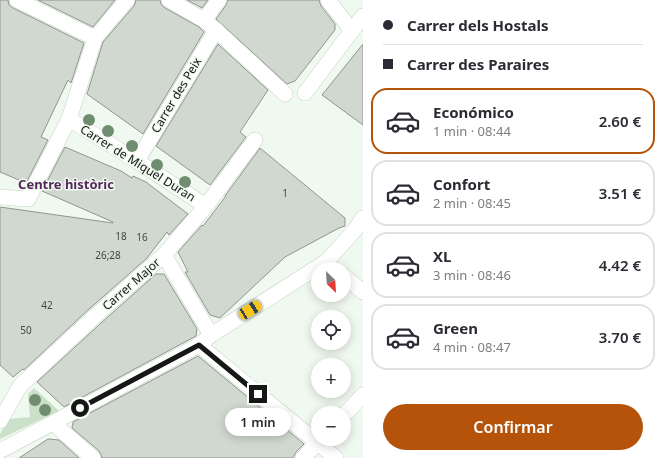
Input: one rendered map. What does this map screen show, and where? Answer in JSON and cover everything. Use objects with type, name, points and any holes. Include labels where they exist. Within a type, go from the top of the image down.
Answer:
[{"type":"street","points":[[17,0],[95,38]]},
{"type":"street","points":[[0,197],[28,200],[70,120],[95,38],[127,0]]},
{"type":"street","points":[[169,0],[204,20],[285,94]]},
{"type":"street","points":[[204,20],[219,0]]},
{"type":"street","points":[[328,0],[352,31]]},
{"type":"street","points":[[305,93],[363,16]]},
{"type":"street","name":"Carrer des Peix","points":[[137,161],[216,30]]},
{"type":"street","name":"Carrer de Miquel Duran","points":[[70,120],[206,206]]},
{"type":"street","name":"Carrer Major","points":[[0,421],[20,386],[94,317],[164,255],[206,206],[255,140]]},
{"type":"street","points":[[333,262],[363,218]]},
{"type":"street","points":[[164,255],[211,335]]},
{"type":"street","points":[[0,451],[199,345],[211,335],[311,277]]},
{"type":"street","points":[[351,282],[363,292]]},
{"type":"street","points":[[199,345],[311,435]]},
{"type":"street","points":[[351,408],[363,395]]},
{"type":"street","points":[[53,423],[93,458]]},
{"type":"street","points":[[303,458],[314,446]]},
{"type":"street","points":[[324,446],[336,458]]},
{"type":"green space","points":[[34,388],[59,411],[0,439],[0,434],[9,419],[30,417],[28,394]]},
{"type":"building","points":[[0,0],[8,0],[9,5],[13,8],[84,43],[71,83],[68,80],[41,137],[48,140],[26,183],[0,172]]},
{"type":"building","points":[[38,0],[115,0],[93,27]]},
{"type":"building","points":[[136,0],[160,0],[161,4],[165,8],[199,27],[204,32],[143,134],[87,94],[103,42],[134,6]]},
{"type":"building","points":[[187,0],[208,0],[202,8]]},
{"type":"building","points":[[228,0],[319,0],[321,6],[335,24],[335,30],[295,81],[287,84],[216,19]]},
{"type":"building","points":[[218,44],[268,90],[240,132],[246,137],[210,185],[156,146]]},
{"type":"building","points":[[363,44],[363,125],[322,95]]},
{"type":"building","points":[[65,147],[121,171],[132,178],[133,176],[146,182],[188,214],[169,235],[167,232],[147,258],[88,310],[24,370],[23,369],[13,377],[0,365],[0,207],[113,223],[42,191]]},
{"type":"building","points":[[260,148],[345,218],[345,226],[285,257],[220,318],[210,315],[185,272],[188,272],[178,252],[202,225],[203,226]]},
{"type":"building","points":[[156,274],[164,274],[197,329],[196,336],[64,407],[37,382]]},
{"type":"building","points":[[198,356],[304,444],[296,452],[293,458],[102,458],[99,451],[72,428],[73,422]]},
{"type":"building","points":[[48,439],[59,440],[79,458],[19,458]]},
{"type":"district","name":"Centre històric","points":[[66,184]]},
{"type":"route","points":[[80,408],[199,345],[258,394]]}]
